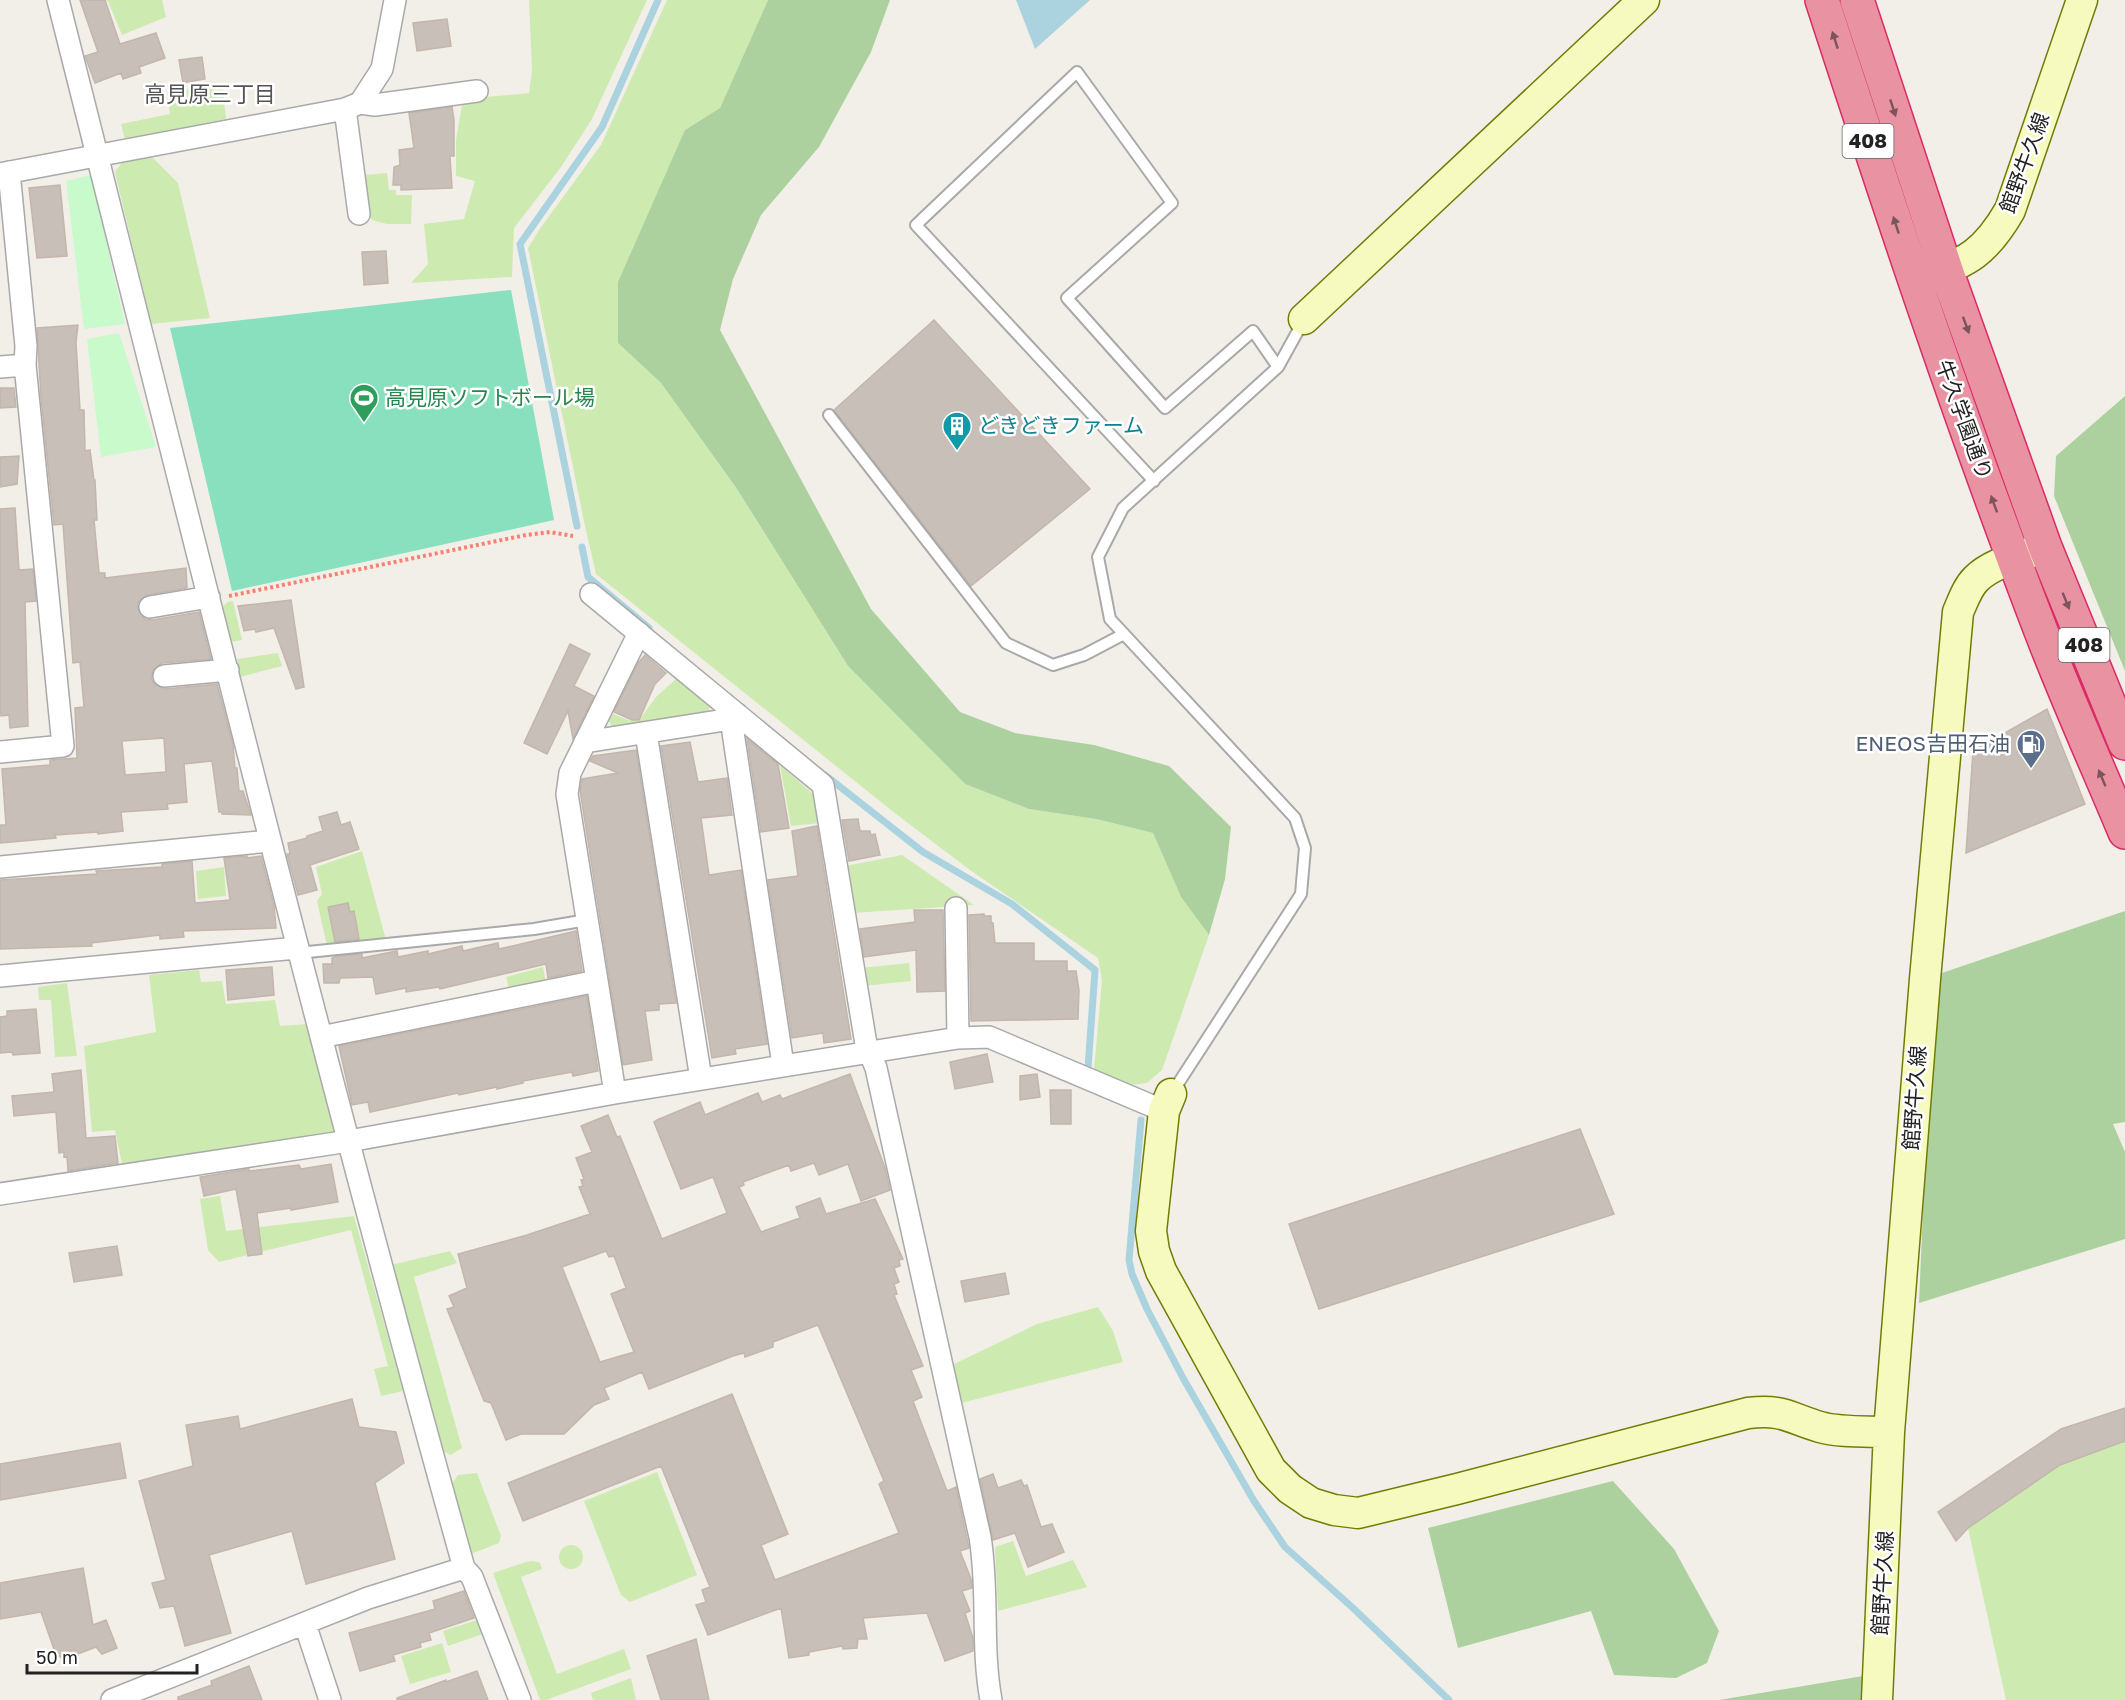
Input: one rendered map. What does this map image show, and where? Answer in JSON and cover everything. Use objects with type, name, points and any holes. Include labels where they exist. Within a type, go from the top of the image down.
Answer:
[{"type":"highway","name":"牛久学園通り","points":[[1822,0],[1914,281],[2014,559],[2041,632],[2125,832]]},
{"type":"highway","name":"牛久学園通り","points":[[1857,0],[1946,270],[2045,546],[2125,743]]},
{"type":"main road","points":[[1304,320],[1644,0]]},
{"type":"main road","name":"館野牛久線","points":[[1914,281],[1971,258],[1985,247],[1998,231],[2010,210],[2082,0]]},
{"type":"main road","name":"館野牛久線","points":[[1878,1700],[1890,1432],[1925,979],[1958,612],[1976,578],[1992,568],[2045,546]]},
{"type":"main road","points":[[1168,1102],[1151,1231],[1154,1251],[1161,1271],[1271,1470],[1290,1489],[1311,1503],[1334,1510],[1358,1513],[1748,1413],[1768,1411],[1784,1413],[1821,1428],[1890,1432]]},
{"type":"street","points":[[58,0],[298,951],[350,1141],[398,1334],[464,1568],[472,1577],[520,1700]]},
{"type":"street","points":[[359,214],[352,106],[382,69],[395,0]]},
{"type":"street","points":[[0,752],[63,746],[25,365],[26,346],[5,173],[352,106],[477,91]]},
{"type":"street","points":[[0,367],[25,365]]},
{"type":"street","points":[[591,594],[734,717],[823,785],[866,1044],[878,1080],[980,1537],[984,1559],[987,1680],[991,1700]]},
{"type":"street","points":[[150,607],[210,598]]},
{"type":"street","points":[[615,1092],[567,794],[570,773],[639,633]]},
{"type":"street","points":[[164,676],[228,670]]},
{"type":"street","points":[[585,742],[734,717]]},
{"type":"street","points":[[734,717],[783,1065]]},
{"type":"street","points":[[646,732],[701,1079]]},
{"type":"street","points":[[0,867],[270,841]]},
{"type":"street","points":[[956,908],[958,1038]]},
{"type":"street","points":[[0,976],[298,951]]},
{"type":"street","points":[[321,1037],[597,981]]},
{"type":"street","points":[[0,1194],[350,1141],[615,1092],[958,1038],[989,1037],[1168,1102]]},
{"type":"street","points":[[112,1700],[368,1598],[464,1568]]},
{"type":"street","points":[[305,1624],[330,1700]]},
{"type":"lane","points":[[1154,481],[916,225],[1077,72],[1172,203],[1067,298],[1165,408],[1253,332],[1278,367]]},
{"type":"lane","points":[[1168,1102],[1301,894],[1305,848],[1295,818],[1110,619],[1098,557],[1123,508],[1278,367],[1304,320]]},
{"type":"lane","points":[[829,415],[1006,643],[1053,665],[1084,655],[1124,634]]},
{"type":"lane","points":[[298,951],[534,929],[587,920]]},
{"type":"path","points":[[210,598],[526,535],[550,532],[573,536]]},
{"type":"green space","points":[[93,0],[162,0],[166,17],[122,35],[108,1]]},
{"type":"green space","points":[[529,0],[647,0],[592,119],[561,167],[514,228],[512,277],[411,283],[428,264],[424,224],[464,219],[475,181],[456,176],[456,140],[463,99],[529,93],[532,71]]},
{"type":"green space","points":[[667,0],[768,0],[720,108],[685,130],[618,343],[661,383],[737,489],[848,666],[965,784],[1029,809],[1096,819],[1153,833],[1181,897],[1209,935],[1162,1070],[1147,1083],[1130,1085],[1094,1070],[1102,980],[1098,958],[970,870],[896,814],[596,574],[528,248],[601,145]]},
{"type":"green space","points":[[768,0],[890,0],[871,52],[819,147],[761,215],[733,279],[720,330],[871,609],[960,712],[1015,733],[1094,745],[1169,766],[1231,827],[1225,879],[1209,935],[1181,897],[1153,833],[1096,819],[1029,809],[965,784],[848,666],[737,489],[661,383],[618,343],[618,282],[685,130],[720,108]]},
{"type":"green space","points":[[222,83],[226,119],[125,140],[121,124],[170,114],[167,93]]},
{"type":"green space","points":[[151,156],[178,183],[210,318],[151,324],[115,172],[122,162]]},
{"type":"green space","points":[[387,173],[389,190],[396,190],[396,195],[412,195],[411,224],[387,224],[372,220],[369,215],[364,175]]},
{"type":"green space","points":[[91,175],[125,324],[84,329],[66,181]]},
{"type":"green space","name":"高見原ソフトボール場","points":[[511,290],[554,520],[232,591],[170,328]]},
{"type":"green space","points":[[119,333],[156,447],[101,457],[87,339]]},
{"type":"green space","points":[[2125,396],[2125,671],[2054,496],[2056,456]]},
{"type":"green space","points":[[233,601],[242,640],[231,642],[223,606]]},
{"type":"green space","points":[[278,653],[282,666],[240,677],[237,659]]},
{"type":"green space","points":[[677,678],[710,707],[706,715],[614,730],[606,717],[610,713],[631,721],[633,716],[640,719],[656,697]]},
{"type":"green space","points":[[780,765],[814,795],[821,823],[791,826]]},
{"type":"green space","points":[[362,851],[386,940],[327,946],[317,901],[322,894],[316,867]]},
{"type":"green space","points":[[902,855],[974,905],[852,913],[845,866]]},
{"type":"green space","points":[[224,867],[226,896],[198,899],[196,871]]},
{"type":"green space","points":[[2125,911],[2125,1122],[2113,1124],[2125,1152],[2125,1239],[1919,1303],[1933,976]]},
{"type":"green space","points":[[909,963],[911,981],[863,986],[861,968]]},
{"type":"green space","points":[[543,967],[546,982],[509,989],[506,977]]},
{"type":"green space","points":[[199,970],[201,982],[222,981],[226,1004],[275,1000],[280,1026],[307,1024],[337,1136],[122,1164],[115,1130],[92,1132],[84,1046],[156,1032],[149,975]]},
{"type":"green space","points":[[67,983],[77,1056],[55,1057],[51,1000],[39,1000],[38,987]]},
{"type":"green space","points":[[220,1196],[226,1231],[354,1216],[403,1391],[381,1396],[374,1369],[388,1366],[351,1230],[219,1262],[208,1250],[200,1199]]},
{"type":"green space","points":[[450,1251],[457,1263],[414,1277],[462,1448],[451,1455],[441,1450],[391,1265]]},
{"type":"green space","points":[[1098,1307],[1113,1331],[1123,1362],[961,1403],[952,1365],[1037,1324]]},
{"type":"green space","points":[[2125,1441],[2125,1700],[2006,1700],[1968,1528],[2060,1465]]},
{"type":"green space","points":[[657,1472],[697,1575],[630,1602],[621,1595],[584,1501]]},
{"type":"green space","points":[[477,1473],[501,1536],[499,1543],[471,1554],[451,1485],[458,1475]]},
{"type":"green space","points":[[1613,1481],[1674,1549],[1719,1631],[1707,1663],[1676,1678],[1614,1675],[1591,1611],[1458,1648],[1428,1528]]},
{"type":"green space","points":[[1013,1541],[1026,1576],[1073,1560],[1087,1587],[998,1611],[995,1547]]},
{"type":"green space","points":[[571,1545],[580,1548],[583,1557],[580,1566],[571,1569],[562,1566],[559,1557],[562,1548]]},
{"type":"green space","points":[[533,1561],[540,1563],[542,1569],[521,1577],[557,1674],[624,1649],[631,1669],[546,1700],[540,1700],[493,1573]]},
{"type":"green space","points":[[477,1620],[483,1634],[448,1646],[443,1631]]},
{"type":"green space","points":[[442,1643],[451,1672],[410,1684],[401,1656]]},
{"type":"green space","points":[[1863,1676],[1861,1700],[1719,1700]]},
{"type":"green space","points":[[631,1678],[636,1700],[593,1700],[591,1693]]},
{"type":"water","points":[[1016,0],[1090,0],[1035,49]]},
{"type":"building","points":[[80,0],[105,0],[120,44],[156,33],[165,58],[139,67],[141,73],[123,79],[121,73],[95,83],[85,56],[98,52]]},
{"type":"building","points":[[447,19],[451,46],[417,51],[413,23]]},
{"type":"building","points":[[202,57],[205,79],[183,83],[179,60]]},
{"type":"building","points":[[452,107],[454,156],[450,156],[452,188],[401,190],[401,185],[393,185],[394,167],[400,165],[399,150],[414,148],[409,113]]},
{"type":"building","points":[[60,185],[67,256],[37,258],[29,188]]},
{"type":"building","points":[[386,251],[388,283],[364,285],[362,252]]},
{"type":"building","name":"どきどきファーム","points":[[934,320],[1090,489],[971,586],[834,410]]},
{"type":"building","points":[[78,325],[76,342],[80,410],[84,410],[85,451],[90,450],[95,480],[97,520],[94,520],[99,573],[105,573],[105,578],[186,568],[187,588],[147,595],[138,602],[138,610],[145,619],[152,620],[199,612],[211,659],[162,663],[153,670],[151,678],[154,684],[165,689],[217,684],[233,745],[239,791],[243,791],[251,815],[219,812],[212,761],[184,764],[187,802],[167,804],[168,809],[121,812],[123,831],[55,835],[56,838],[0,843],[0,825],[6,825],[2,769],[50,765],[50,760],[77,758],[75,708],[84,707],[80,662],[73,663],[63,524],[54,525],[41,397],[37,328]],"holes":[[[164,738],[166,772],[125,775],[122,741]]]},
{"type":"building","points":[[0,388],[14,388],[16,407],[0,408]]},
{"type":"building","points":[[19,456],[17,484],[0,487],[0,457]]},
{"type":"building","points":[[15,508],[19,570],[33,569],[36,601],[25,602],[28,726],[10,728],[9,715],[1,716],[0,703],[0,509]]},
{"type":"building","points":[[291,600],[304,687],[296,689],[274,628],[256,632],[255,629],[244,631],[238,606]]},
{"type":"building","points":[[570,644],[590,654],[574,686],[594,696],[573,739],[568,711],[547,754],[524,743]]},
{"type":"building","points":[[645,655],[666,673],[655,684],[639,720],[632,720],[614,712],[638,663]]},
{"type":"building","points":[[2047,709],[2085,804],[1966,853],[1973,751]]},
{"type":"building","points":[[747,739],[778,764],[789,828],[761,832]]},
{"type":"building","points":[[690,742],[698,782],[727,778],[732,815],[701,818],[709,875],[741,870],[767,1044],[735,1049],[736,1054],[712,1058],[661,746]]},
{"type":"building","points":[[636,750],[676,1003],[659,1004],[659,1010],[645,1011],[652,1060],[623,1065],[580,790],[582,779],[618,773],[590,761],[593,756]]},
{"type":"building","points":[[337,812],[341,825],[350,822],[359,849],[310,865],[317,890],[298,895],[287,854],[290,854],[288,843],[323,831],[319,817]]},
{"type":"building","points":[[858,819],[860,831],[870,831],[871,835],[875,834],[880,855],[849,861],[842,820]]},
{"type":"building","points":[[817,826],[851,1039],[824,1043],[823,1033],[792,1038],[768,880],[798,876],[792,831]]},
{"type":"building","points":[[247,856],[247,858],[261,856],[274,906],[276,928],[183,931],[184,937],[160,939],[160,935],[91,943],[92,946],[0,949],[0,880],[97,874],[96,871],[162,867],[162,864],[192,861],[195,903],[230,900],[224,858]]},
{"type":"building","points":[[348,903],[350,912],[354,911],[359,939],[335,942],[328,907]]},
{"type":"building","points":[[914,910],[943,910],[945,991],[917,992],[916,950],[864,957],[860,929],[915,922]]},
{"type":"building","points":[[984,914],[984,916],[991,916],[995,943],[1034,943],[1034,961],[1067,961],[1067,971],[1076,971],[1079,990],[1078,1019],[971,1021],[969,915]]},
{"type":"building","points":[[576,931],[582,971],[548,978],[546,964],[440,989],[439,987],[406,992],[406,988],[376,994],[373,977],[340,978],[339,983],[324,983],[323,964],[332,964],[332,958],[338,956],[362,954],[362,958],[397,951],[398,957],[428,951],[428,954],[462,946],[463,951],[498,943],[499,949]]},
{"type":"building","points":[[272,967],[274,995],[228,1000],[226,970]]},
{"type":"building","points":[[587,996],[598,1071],[573,1076],[572,1072],[523,1081],[523,1083],[497,1089],[497,1087],[459,1095],[458,1093],[370,1112],[368,1102],[352,1105],[339,1046]]},
{"type":"building","points":[[36,1009],[40,1053],[13,1055],[12,1052],[0,1053],[0,1017],[7,1016],[7,1011]]},
{"type":"building","points":[[987,1054],[993,1082],[955,1089],[950,1062]]},
{"type":"building","points":[[81,1070],[86,1138],[115,1136],[118,1163],[68,1171],[67,1156],[64,1157],[64,1152],[59,1153],[56,1112],[14,1116],[12,1096],[54,1092],[52,1074]]},
{"type":"building","points":[[850,1074],[885,1168],[890,1190],[861,1201],[848,1164],[819,1175],[814,1163],[791,1171],[789,1165],[743,1182],[744,1185],[739,1187],[761,1232],[800,1218],[796,1207],[820,1198],[826,1214],[875,1199],[903,1259],[899,1260],[900,1266],[894,1268],[899,1282],[894,1284],[897,1294],[894,1295],[923,1366],[911,1370],[922,1397],[913,1401],[947,1491],[956,1487],[969,1548],[960,1551],[971,1579],[972,1588],[962,1591],[970,1611],[965,1613],[973,1638],[973,1651],[945,1661],[927,1613],[863,1618],[867,1639],[858,1639],[857,1648],[843,1649],[842,1646],[789,1658],[781,1608],[708,1635],[696,1605],[706,1602],[702,1590],[710,1587],[661,1466],[523,1521],[508,1483],[732,1394],[788,1534],[761,1545],[775,1580],[899,1533],[879,1484],[884,1481],[818,1325],[773,1342],[773,1347],[745,1357],[744,1353],[733,1356],[649,1389],[642,1372],[604,1388],[609,1399],[594,1405],[564,1434],[521,1434],[506,1440],[491,1403],[484,1401],[447,1309],[454,1307],[449,1296],[467,1288],[458,1254],[527,1235],[590,1214],[579,1187],[583,1186],[581,1180],[584,1179],[576,1158],[592,1152],[581,1126],[608,1115],[617,1137],[620,1136],[662,1239],[727,1213],[713,1177],[681,1189],[654,1122],[700,1102],[705,1115],[758,1093],[762,1102],[780,1095],[782,1099]],"holes":[[[606,1251],[609,1257],[614,1256],[626,1288],[611,1294],[634,1352],[600,1362],[562,1267]]]},
{"type":"building","points":[[1037,1074],[1040,1097],[1020,1100],[1020,1076]]},
{"type":"building","points":[[1050,1090],[1071,1090],[1071,1124],[1051,1124]]},
{"type":"building","points":[[1580,1129],[1614,1214],[1319,1309],[1289,1224]]},
{"type":"building","points":[[331,1164],[338,1202],[257,1213],[262,1254],[248,1256],[236,1189],[204,1196],[200,1177],[249,1169],[249,1171],[299,1165],[301,1169]]},
{"type":"building","points":[[117,1246],[122,1275],[74,1282],[69,1253]]},
{"type":"building","points":[[1005,1273],[1009,1294],[965,1302],[961,1281]]},
{"type":"building","points":[[352,1399],[359,1427],[396,1432],[404,1463],[375,1483],[395,1559],[306,1584],[292,1531],[209,1555],[231,1633],[185,1646],[174,1606],[160,1608],[152,1583],[166,1580],[139,1481],[193,1466],[186,1425],[238,1416],[240,1429]]},
{"type":"building","points":[[2125,1408],[2125,1441],[2060,1465],[1968,1528],[1956,1541],[1938,1512],[2061,1429]]},
{"type":"building","points":[[120,1443],[126,1478],[0,1500],[0,1464]]},
{"type":"building","points":[[993,1474],[998,1488],[1021,1480],[1024,1486],[1027,1485],[1041,1527],[1052,1524],[1064,1552],[1028,1567],[1015,1533],[993,1540],[980,1479]]},
{"type":"building","points":[[83,1568],[93,1625],[106,1620],[117,1648],[102,1654],[96,1647],[62,1660],[56,1655],[41,1612],[0,1619],[0,1583]]},
{"type":"building","points":[[464,1591],[474,1618],[429,1633],[431,1640],[420,1643],[421,1647],[393,1655],[395,1661],[360,1671],[349,1633],[435,1609],[433,1601]]},
{"type":"building","points":[[696,1639],[709,1700],[661,1700],[647,1656]]},
{"type":"building","points":[[249,1666],[262,1700],[178,1700],[178,1697],[212,1685],[211,1681]]},
{"type":"building","points":[[477,1671],[488,1700],[397,1700],[397,1698],[446,1680],[446,1682]]},
{"type":"waterway","points":[[577,526],[520,244],[602,127],[658,0]]},
{"type":"waterway","points":[[582,547],[588,577],[649,628]]},
{"type":"waterway","points":[[825,775],[923,852],[1012,904],[1095,970],[1088,1068]]},
{"type":"waterway","points":[[1141,1120],[1129,1260],[1132,1274],[1147,1309],[1183,1378],[1254,1501],[1285,1547],[1449,1700]]},
{"type":"place","name":"高見原ソフトボール場","points":[[364,424]]},
{"type":"place","name":"どきどきファーム","points":[[957,452]]},
{"type":"place","name":"ENEOS吉田石油","points":[[2031,770]]},
{"type":"district","name":"高見原三丁目","points":[[210,94]]}]
